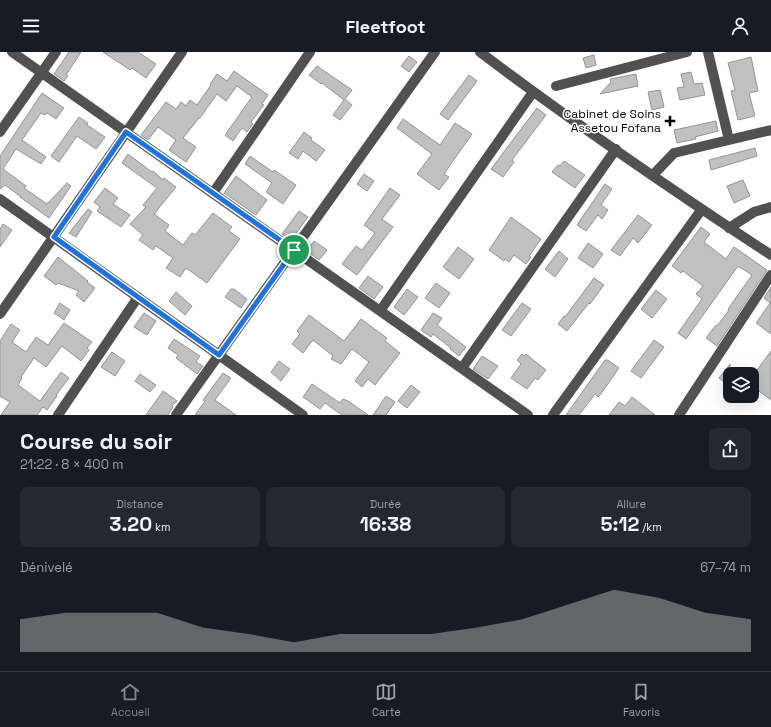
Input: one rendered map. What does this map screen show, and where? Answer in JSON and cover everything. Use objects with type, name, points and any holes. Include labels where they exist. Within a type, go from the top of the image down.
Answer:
[{"type":"street","points":[[12,52],[528,415]]},
{"type":"street","points":[[0,132],[56,52]]},
{"type":"street","points":[[0,314],[182,52]]},
{"type":"street","points":[[213,193],[310,52]]},
{"type":"street","points":[[176,415],[435,52]]},
{"type":"street","points":[[480,52],[533,92],[771,255]]},
{"type":"street","points":[[556,86],[687,52]]},
{"type":"street","points":[[708,52],[729,140]]},
{"type":"street","points":[[380,311],[533,92]]},
{"type":"street","points":[[653,175],[674,153],[771,130]]},
{"type":"street","points":[[462,368],[616,149]]},
{"type":"street","points":[[0,199],[300,414]]},
{"type":"street","points":[[730,228],[754,212],[771,207]]},
{"type":"street","points":[[552,415],[702,209]]},
{"type":"street","points":[[679,415],[771,275]]},
{"type":"street","points":[[58,415],[138,297]]},
{"type":"building","points":[[69,52],[81,52],[66,75],[68,76],[64,81],[54,74]]},
{"type":"building","points":[[103,52],[138,52],[156,64],[146,78],[132,68],[130,70]]},
{"type":"building","points":[[594,55],[596,65],[586,68],[583,58]]},
{"type":"building","points":[[409,56],[417,62],[409,72],[401,66]]},
{"type":"building","points":[[751,57],[758,91],[749,93],[755,116],[738,120],[731,91],[735,90],[728,63]]},
{"type":"building","points":[[317,66],[352,90],[345,99],[352,105],[340,120],[333,115],[344,100],[309,75]]},
{"type":"building","points":[[234,71],[268,95],[262,104],[264,105],[251,122],[253,124],[247,132],[242,128],[233,141],[225,135],[252,97],[237,86],[226,101],[217,94],[200,118],[183,138],[196,147],[186,162],[169,150],[176,140],[158,127],[148,140],[141,135],[166,102],[176,109],[181,102],[186,106],[190,100],[197,105],[217,74],[227,81]]},
{"type":"building","points":[[691,72],[694,84],[702,83],[705,95],[680,100],[677,88],[684,87],[681,74]]},
{"type":"building","points":[[636,74],[638,86],[600,94],[611,82],[610,79]]},
{"type":"building","points":[[469,75],[477,81],[448,120],[440,114]]},
{"type":"building","points":[[660,90],[664,107],[652,110],[648,92]]},
{"type":"building","points":[[42,93],[64,108],[56,119],[47,113],[45,115],[41,113],[22,140],[46,157],[41,164],[16,149],[3,169],[26,186],[24,188],[47,204],[67,183],[71,186],[49,218],[5,185],[0,189],[0,156]]},
{"type":"building","points":[[537,108],[546,115],[512,160],[514,162],[503,177],[491,169]]},
{"type":"building","points":[[79,117],[88,123],[87,125],[105,137],[96,149],[77,136],[59,162],[51,156]]},
{"type":"building","points":[[403,119],[440,145],[455,123],[472,134],[444,174],[449,177],[439,190],[417,174],[432,154],[397,128]]},
{"type":"building","points":[[716,121],[718,131],[695,137],[696,139],[677,143],[674,130]]},
{"type":"building","points":[[304,132],[312,138],[311,140],[325,150],[316,161],[303,151],[298,159],[289,153]]},
{"type":"building","points":[[755,148],[757,156],[711,170],[709,160]]},
{"type":"building","points":[[128,154],[152,172],[153,171],[163,180],[164,178],[176,187],[154,214],[169,225],[165,231],[183,245],[192,233],[195,235],[213,213],[232,227],[229,231],[240,239],[207,283],[186,268],[180,277],[166,268],[173,258],[156,246],[153,250],[139,240],[143,235],[130,224],[146,207],[143,205],[157,188],[122,163]]},
{"type":"building","points":[[250,156],[273,172],[274,170],[296,185],[283,204],[266,192],[272,183],[245,164]]},
{"type":"building","points":[[564,161],[585,175],[575,188],[552,172]]},
{"type":"building","points":[[364,174],[374,181],[367,191],[357,184]]},
{"type":"building","points":[[236,176],[267,200],[256,215],[224,193]]},
{"type":"building","points":[[743,180],[750,196],[734,203],[727,186]]},
{"type":"building","points":[[605,184],[612,189],[601,205],[608,210],[602,219],[598,215],[586,231],[577,225]]},
{"type":"building","points":[[105,188],[118,198],[113,204],[130,215],[121,227],[97,211],[100,207],[94,202]]},
{"type":"building","points":[[390,188],[400,195],[382,219],[393,227],[357,275],[342,264],[356,246],[362,250],[375,233],[364,225]]},
{"type":"building","points":[[88,209],[92,212],[76,237],[69,233]]},
{"type":"building","points":[[299,211],[308,217],[291,240],[282,234]]},
{"type":"building","points":[[638,215],[652,225],[638,243],[633,238],[620,256],[611,250]]},
{"type":"building","points":[[511,217],[541,239],[529,256],[531,257],[526,264],[514,255],[509,262],[505,259],[504,261],[489,250]]},
{"type":"building","points":[[3,224],[12,230],[0,247],[0,229]]},
{"type":"building","points":[[701,227],[710,234],[704,242],[726,259],[734,247],[767,270],[717,346],[706,338],[729,310],[728,309],[752,275],[738,266],[686,339],[678,333],[702,299],[696,294],[703,286],[683,271],[681,273],[672,266]]},
{"type":"building","points":[[314,241],[327,250],[319,260],[307,251]]},
{"type":"building","points":[[588,243],[603,254],[593,268],[578,258]]},
{"type":"building","points":[[458,247],[474,259],[459,279],[443,267]]},
{"type":"building","points":[[559,251],[568,259],[555,277],[545,269]]},
{"type":"building","points":[[58,257],[95,288],[84,302],[76,295],[79,291],[58,283],[56,285],[44,276]]},
{"type":"building","points":[[368,276],[383,287],[374,299],[359,288]]},
{"type":"building","points":[[594,278],[604,285],[567,331],[558,324]]},
{"type":"building","points":[[436,283],[450,293],[439,308],[425,298]]},
{"type":"building","points":[[771,287],[771,334],[756,323],[770,303],[764,298]]},
{"type":"building","points":[[231,289],[234,289],[247,299],[241,308],[225,297]]},
{"type":"building","points":[[407,289],[418,297],[404,315],[394,307]]},
{"type":"building","points":[[656,290],[667,299],[652,318],[641,309]]},
{"type":"building","points":[[176,292],[192,306],[185,315],[169,301]]},
{"type":"building","points":[[60,303],[70,310],[64,320],[54,313]]},
{"type":"building","points":[[522,303],[531,309],[511,336],[502,330]]},
{"type":"building","points":[[144,313],[156,321],[147,335],[134,327]]},
{"type":"building","points":[[433,313],[442,318],[437,325],[466,347],[459,356],[433,334],[431,337],[421,330]]},
{"type":"building","points":[[309,315],[344,341],[361,319],[387,338],[385,341],[400,353],[375,385],[368,379],[362,387],[355,381],[369,362],[352,349],[341,364],[331,359],[333,356],[313,340],[303,353],[292,344],[300,334],[297,331]]},
{"type":"building","points":[[64,323],[92,342],[87,348],[89,350],[81,361],[62,346],[46,367],[34,358],[21,377],[22,378],[18,385],[40,401],[61,372],[69,378],[47,410],[43,407],[37,415],[1,415],[10,402],[0,396],[0,341],[11,324],[20,330],[12,342],[26,352],[36,337],[48,345]]},
{"type":"building","points":[[174,339],[200,356],[196,362],[203,366],[197,374],[176,358],[178,355],[168,348]]},
{"type":"building","points":[[654,340],[664,347],[641,378],[631,371]]},
{"type":"building","points":[[771,351],[771,400],[759,391],[759,367]]},
{"type":"building","points":[[112,352],[125,361],[115,376],[101,367]]},
{"type":"building","points":[[522,354],[525,356],[526,354],[546,370],[538,380],[535,378],[527,389],[511,378],[521,364],[517,360]]},
{"type":"building","points":[[482,356],[498,366],[488,379],[473,369]]},
{"type":"building","points":[[605,360],[608,360],[619,368],[600,395],[598,397],[595,394],[579,415],[566,415]]},
{"type":"building","points":[[279,361],[290,369],[281,381],[271,372]]},
{"type":"building","points":[[223,373],[231,378],[215,400],[236,415],[195,415],[205,401],[203,400]]},
{"type":"building","points":[[723,373],[723,381],[719,378]]},
{"type":"building","points":[[140,374],[156,385],[150,392],[135,381]]},
{"type":"building","points":[[312,384],[340,403],[343,399],[348,401],[368,415],[342,415],[325,403],[320,409],[303,397]]},
{"type":"building","points":[[411,385],[420,392],[407,408],[398,401]]},
{"type":"building","points":[[163,391],[177,401],[172,406],[173,407],[168,415],[146,415]]},
{"type":"building","points":[[386,396],[395,402],[386,415],[373,415]]},
{"type":"building","points":[[632,397],[655,415],[609,415],[619,402],[625,406]]},
{"type":"place","name":"Cabinet de Soins Assetou Fofana","points":[[670,121]]},
{"type":"route","points":[[126,132],[294,250],[219,355],[54,237],[126,132]]}]
